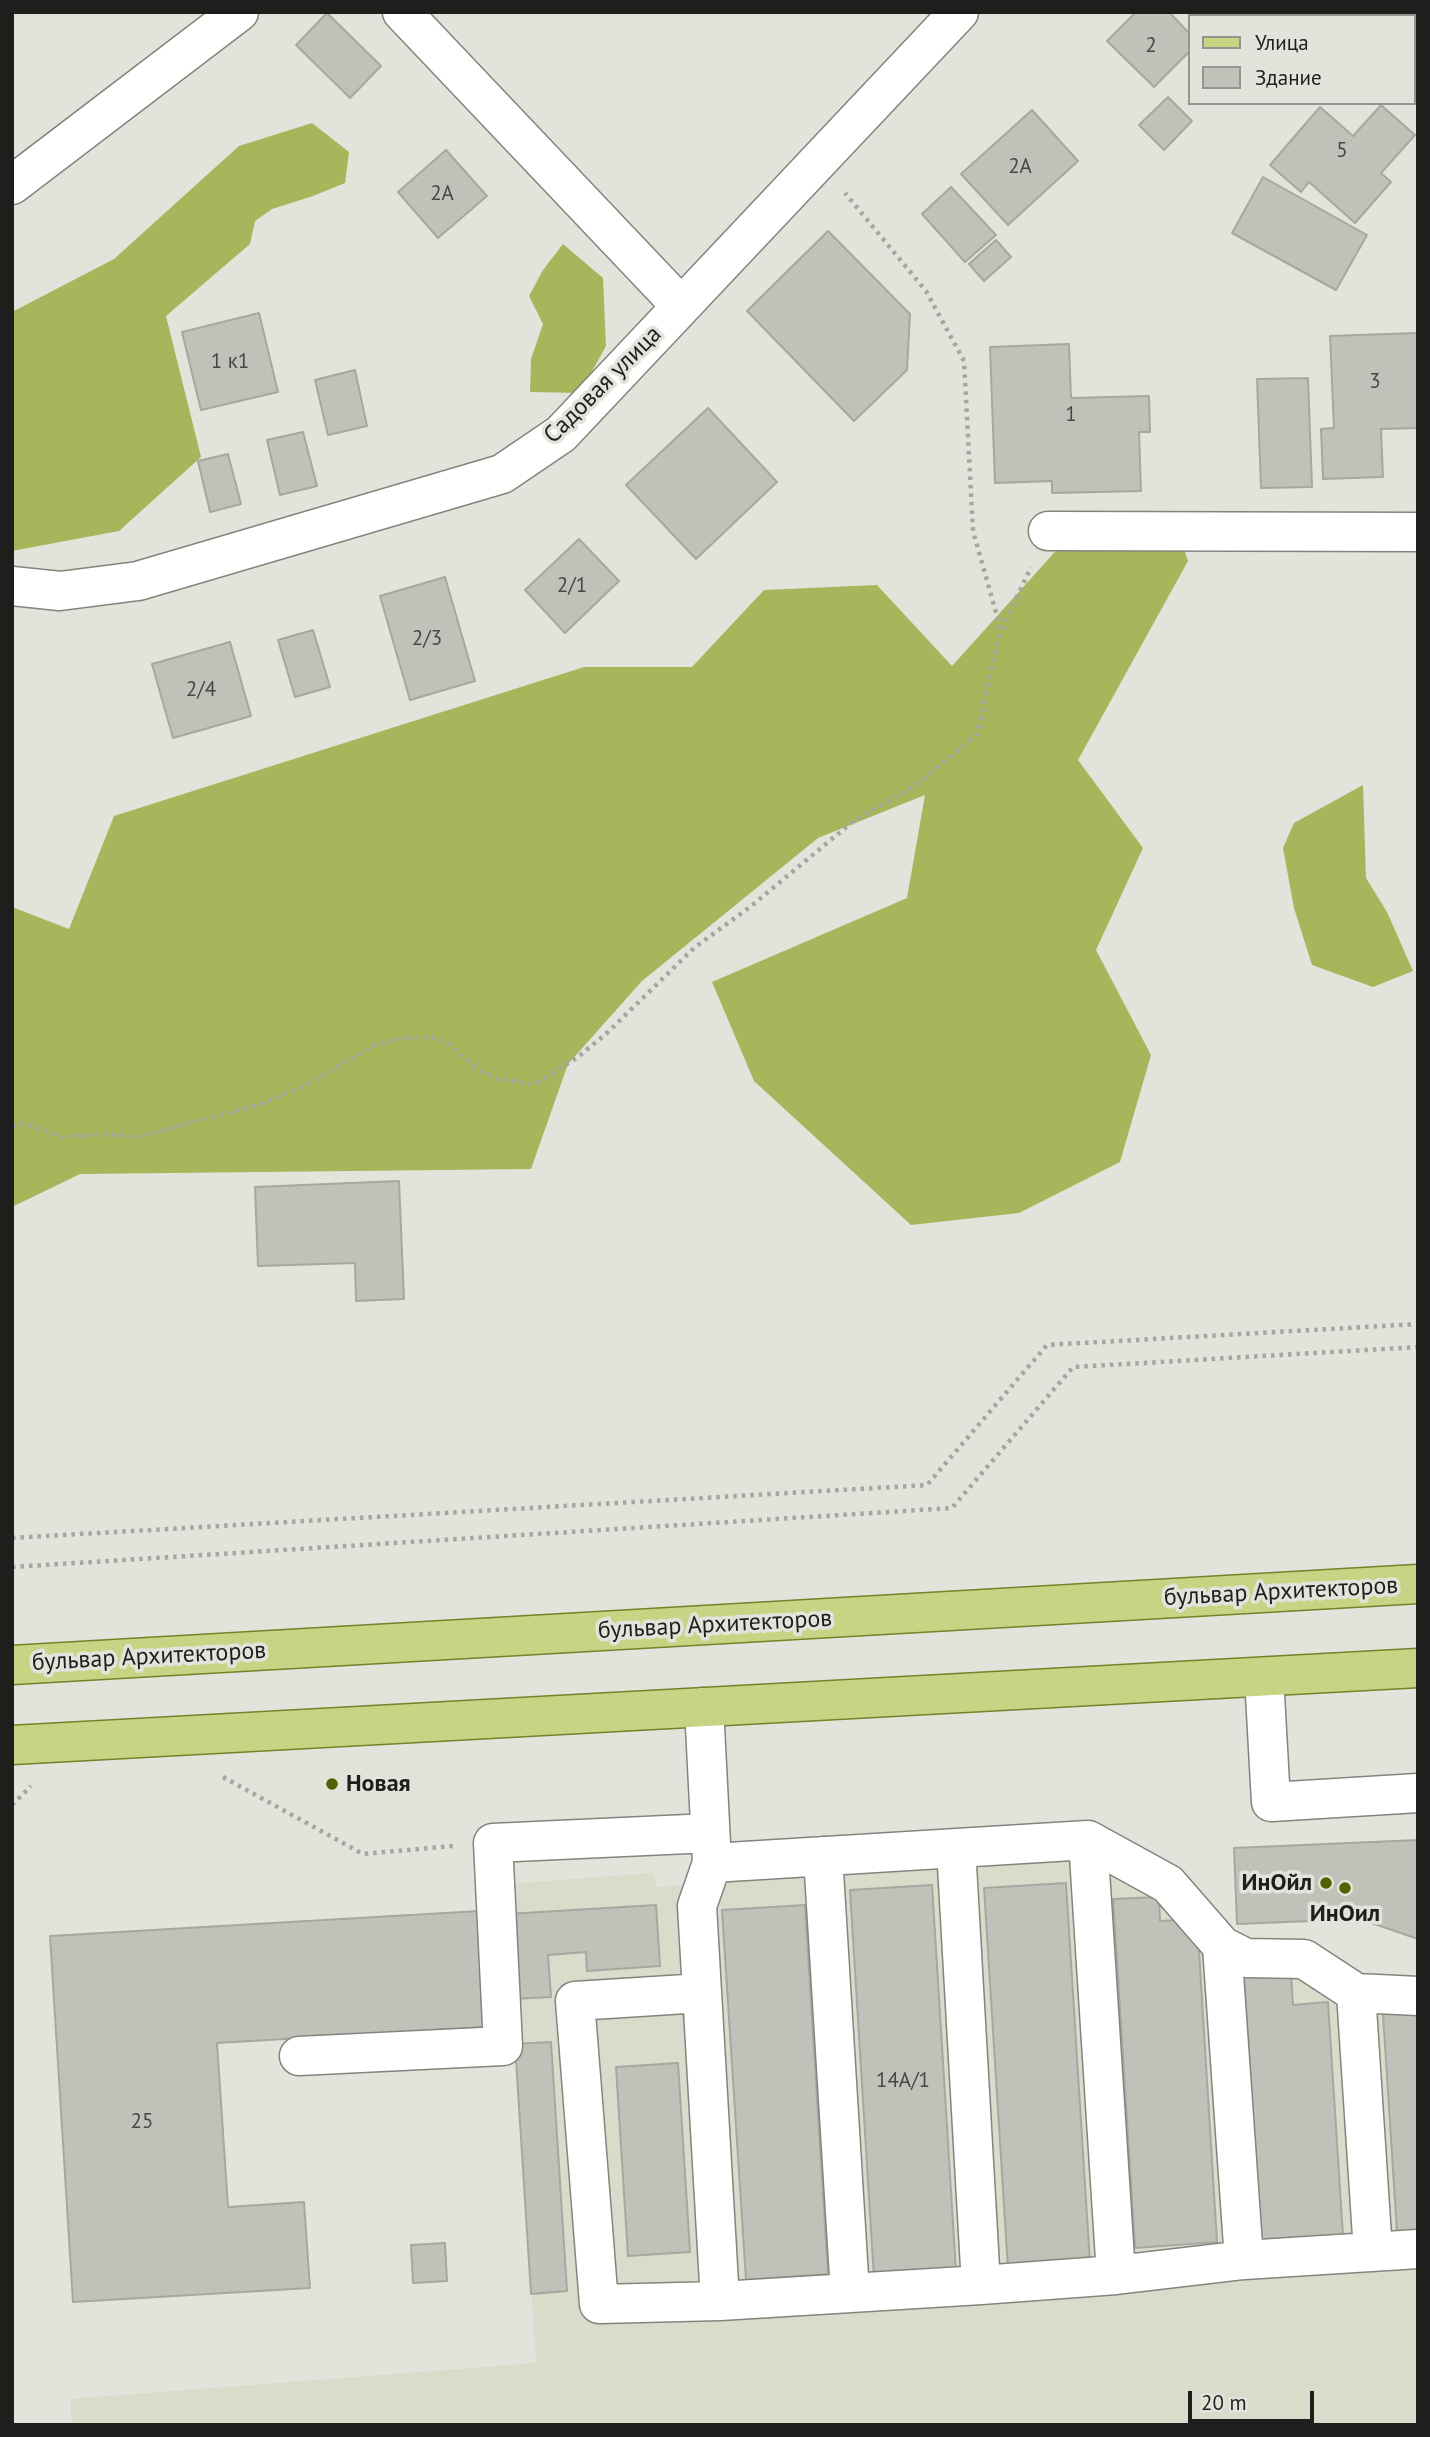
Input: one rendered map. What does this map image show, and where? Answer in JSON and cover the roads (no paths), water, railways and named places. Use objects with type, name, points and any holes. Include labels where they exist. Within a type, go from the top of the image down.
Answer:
[{"type":"main road","name":"бульвар Архитекторов","points":[[12,1665],[1418,1584]]},
{"type":"main road","points":[[12,1745],[1418,1668]]},
{"type":"street","points":[[12,185],[239,12]]},
{"type":"street","points":[[402,12],[681,306]]},
{"type":"street","name":"Садовая улица","points":[[12,586],[60,591],[138,581],[502,474],[561,434],[958,12]]},
{"type":"street","points":[[1048,531],[1418,532]]},
{"type":"street","points":[[1264,1676],[1271,1801],[1418,1793]]},
{"type":"street","points":[[704,1707],[711,1848],[697,1906],[720,2301]]},
{"type":"street","points":[[299,2056],[503,2046],[493,1843],[711,1848],[823,1856],[1088,1840],[1168,1884],[1222,1946],[1246,1958],[1304,1959],[1356,1993],[1418,1996]]},
{"type":"street","points":[[1088,1840],[1116,2275]]},
{"type":"street","points":[[956,1848],[981,2285]]},
{"type":"street","points":[[823,1856],[850,2293]]},
{"type":"street","points":[[1222,1946],[1244,2260]]},
{"type":"street","points":[[702,1993],[575,2001],[599,2304],[720,2301],[981,2285],[1116,2275],[1244,2260],[1418,2249]]},
{"type":"street","points":[[1356,1993],[1373,2252]]},
{"type":"place","name":"Новая","points":[[332,1784]]},
{"type":"place","name":"ИнОйл","points":[[1326,1883]]},
{"type":"place","name":"ИнОил","points":[[1345,1888]]}]
